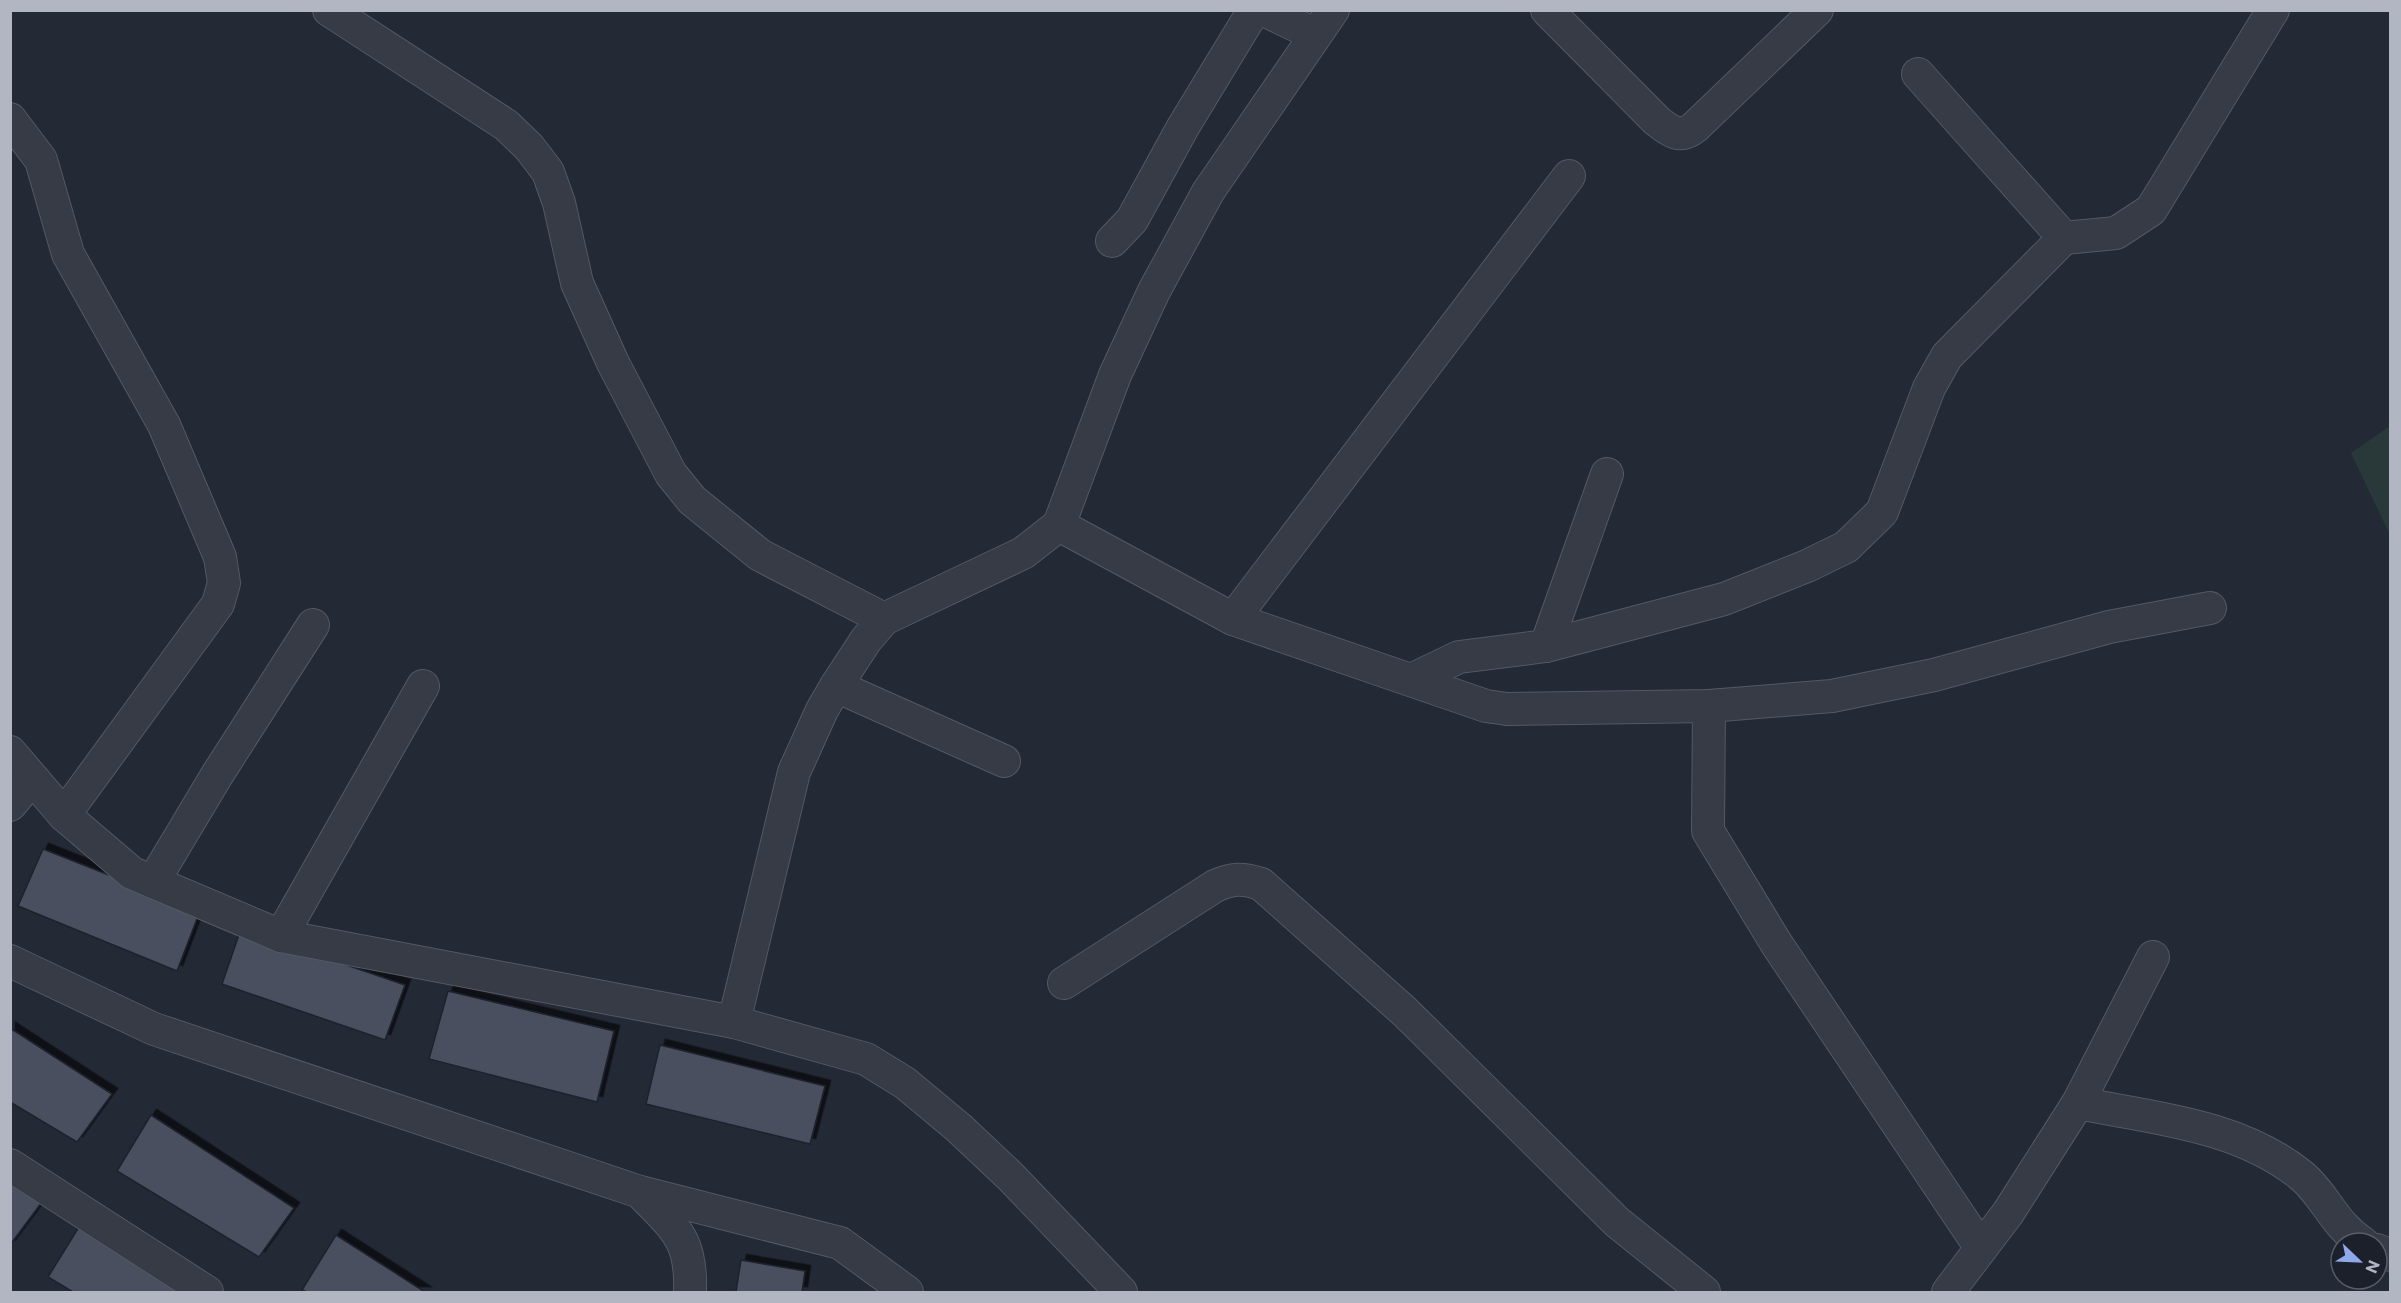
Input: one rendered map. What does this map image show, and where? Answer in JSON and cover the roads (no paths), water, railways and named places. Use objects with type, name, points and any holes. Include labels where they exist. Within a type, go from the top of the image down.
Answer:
[{"type":"street","points":[[329,10],[506,125],[529,147],[548,172],[559,203],[577,283],[613,363],[671,474],[692,500],[760,555],[884,619]]},
{"type":"street","points":[[1112,241],[1132,220],[1183,127],[1254,10]]},
{"type":"street","points":[[734,1022],[794,772],[822,710],[866,640],[884,619],[1023,553],[1059,525],[1115,375],[1154,291],[1208,192],[1324,22],[1264,10]]},
{"type":"street","points":[[1547,10],[1657,122],[1678,135],[1687,133],[1695,127],[1817,10]]},
{"type":"street","points":[[1413,679],[1459,657],[1546,646],[1724,599],[1807,566],[1846,547],[1882,512],[1929,388],[1947,356],[2064,238],[2116,233],[2151,210],[2273,10]]},
{"type":"street","points":[[1918,74],[2064,238]]},
{"type":"street","points":[[10,119],[41,160],[68,254],[164,424],[220,557],[224,583],[218,604],[64,816]]},
{"type":"street","points":[[1233,619],[1569,176]]},
{"type":"street","points":[[1546,646],[1607,474]]},
{"type":"street","points":[[1059,525],[1233,619],[1486,706],[1507,709],[1708,706],[1832,696],[1934,675],[2109,627],[2210,608]]},
{"type":"street","points":[[153,882],[217,775],[313,625]]},
{"type":"street","points":[[281,936],[423,686]]},
{"type":"street","points":[[836,686],[1004,761]]},
{"type":"street","points":[[1708,706],[1708,831],[1776,943],[1981,1248]]},
{"type":"street","points":[[10,752],[64,816],[132,873],[281,936],[734,1022],[866,1059],[905,1083],[1010,1176],[1121,1293]]},
{"type":"street","points":[[10,805],[32,779]]},
{"type":"street","points":[[1064,983],[1215,886],[1227,880],[1244,878],[1261,884],[1405,1012],[1617,1222],[1704,1293]]},
{"type":"street","points":[[1948,1293],[2008,1213],[2078,1103],[2153,957]]},
{"type":"street","points":[[10,961],[154,1029],[640,1192],[840,1242],[907,1293]]},
{"type":"street","points":[[2078,1103],[2194,1126],[2241,1140],[2268,1152],[2304,1177],[2345,1231]]},
{"type":"street","points":[[10,1165],[207,1293]]},
{"type":"street","points":[[640,1192],[678,1231],[688,1249],[690,1293]]}]
